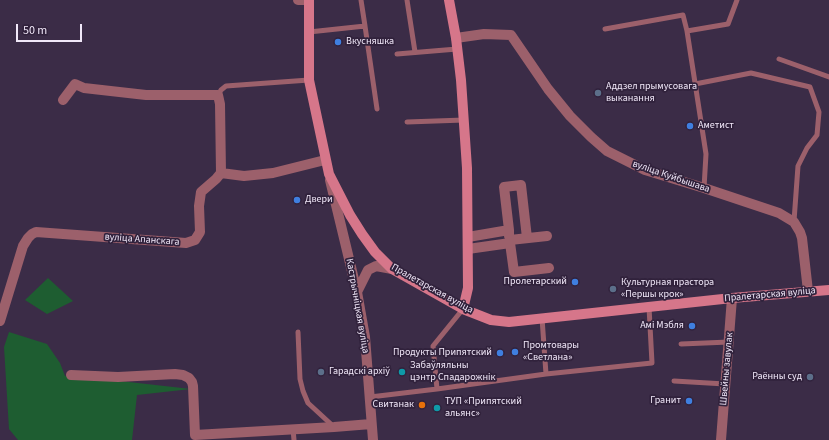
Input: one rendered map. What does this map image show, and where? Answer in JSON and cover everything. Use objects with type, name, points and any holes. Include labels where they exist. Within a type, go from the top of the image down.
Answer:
[{"type":"main road","name":"Пралетарская вуліца","points":[[309,0],[309,80],[329,174],[350,215],[375,252],[392,269],[463,309],[491,320],[509,322],[732,298],[829,290]]},
{"type":"main road","points":[[449,0],[457,43],[461,80],[467,168],[468,288],[463,309]]},
{"type":"street","name":"Пралетарская вуліца","points":[[298,0],[309,0]]},
{"type":"street","name":"вуліца Куйбышава","points":[[457,43],[484,34],[511,35],[548,89],[570,116],[607,151],[646,170],[778,213],[794,222]]},
{"type":"street","points":[[63,100],[74,84],[84,88],[146,96],[218,95],[220,104],[221,173],[244,176],[273,173],[325,160]]},
{"type":"street","name":"вуліца Апанскага","points":[[0,321],[23,246],[32,234],[36,232],[186,243],[195,240],[200,232],[198,206],[201,192],[221,173]]},
{"type":"street","name":"Кастрычніцкая вуліца","points":[[329,174],[357,292],[365,337],[373,440]]},
{"type":"street","points":[[527,238],[522,185],[504,187],[514,272],[549,268]]},
{"type":"street","points":[[794,222],[802,238],[808,292]]},
{"type":"street","points":[[468,237],[527,238],[547,236]]},
{"type":"street","points":[[468,249],[510,238]]},
{"type":"street","points":[[357,292],[368,270],[376,266],[392,269]]},
{"type":"street","name":"Швейны завулак","points":[[721,440],[732,298]]},
{"type":"street","points":[[71,375],[118,378],[175,374],[183,375],[189,378],[193,386],[195,437],[371,424]]},
{"type":"lane","points":[[361,0],[377,109]]},
{"type":"lane","points":[[407,0],[415,52]]},
{"type":"lane","points":[[687,31],[728,24],[737,0]]},
{"type":"lane","points":[[605,29],[683,15],[687,31],[706,154],[704,188]]},
{"type":"lane","points":[[309,32],[365,26]]},
{"type":"lane","points":[[397,54],[415,52],[457,43]]},
{"type":"lane","points":[[779,60],[829,77]]},
{"type":"lane","points":[[695,84],[751,73],[810,87],[819,112],[817,135],[807,148],[798,166],[794,222]]},
{"type":"lane","points":[[218,95],[226,86],[309,80]]},
{"type":"lane","points":[[407,122],[464,120]]},
{"type":"lane","points":[[370,397],[437,390],[546,374],[652,363],[649,307]]},
{"type":"lane","points":[[437,390],[433,346],[463,309]]},
{"type":"lane","points":[[542,318],[546,374]]},
{"type":"lane","points":[[298,332],[300,379],[303,391],[308,403],[334,427]]},
{"type":"lane","points":[[681,344],[729,342]]},
{"type":"lane","points":[[674,381],[725,384]]},
{"type":"lane","points":[[292,429],[294,440]]},
{"type":"green space","points":[[48,278],[73,301],[47,314],[25,300]]},
{"type":"green space","points":[[9,332],[47,344],[60,363],[65,376],[191,389],[137,395],[132,440],[18,440],[9,429],[4,347]]},
{"type":"place","name":"Вкусняшка","points":[[338,42]]},
{"type":"place","name":"Аддзел прымусовага выканання","points":[[598,93]]},
{"type":"place","name":"Аметист","points":[[690,126]]},
{"type":"place","name":"Двери","points":[[297,200]]},
{"type":"place","name":"Пролетарский","points":[[575,282]]},
{"type":"place","name":"Культурная прастора «Першы крок»","points":[[613,289]]},
{"type":"place","name":"Амі Мэбля","points":[[692,326]]},
{"type":"place","name":"Промтовары «Светлана»","points":[[515,352]]},
{"type":"place","name":"Продукты Припятский","points":[[500,353]]},
{"type":"place","name":"Гарадскі архіў","points":[[321,372]]},
{"type":"place","name":"Забаўляльны цэнтр Спадарожнік","points":[[402,372]]},
{"type":"place","name":"Раённы суд","points":[[810,377]]},
{"type":"place","name":"Гранит","points":[[689,401]]},
{"type":"place","name":"Свитанак","points":[[422,405]]},
{"type":"place","name":"ТУП «Припятский альянс»","points":[[437,408]]}]
